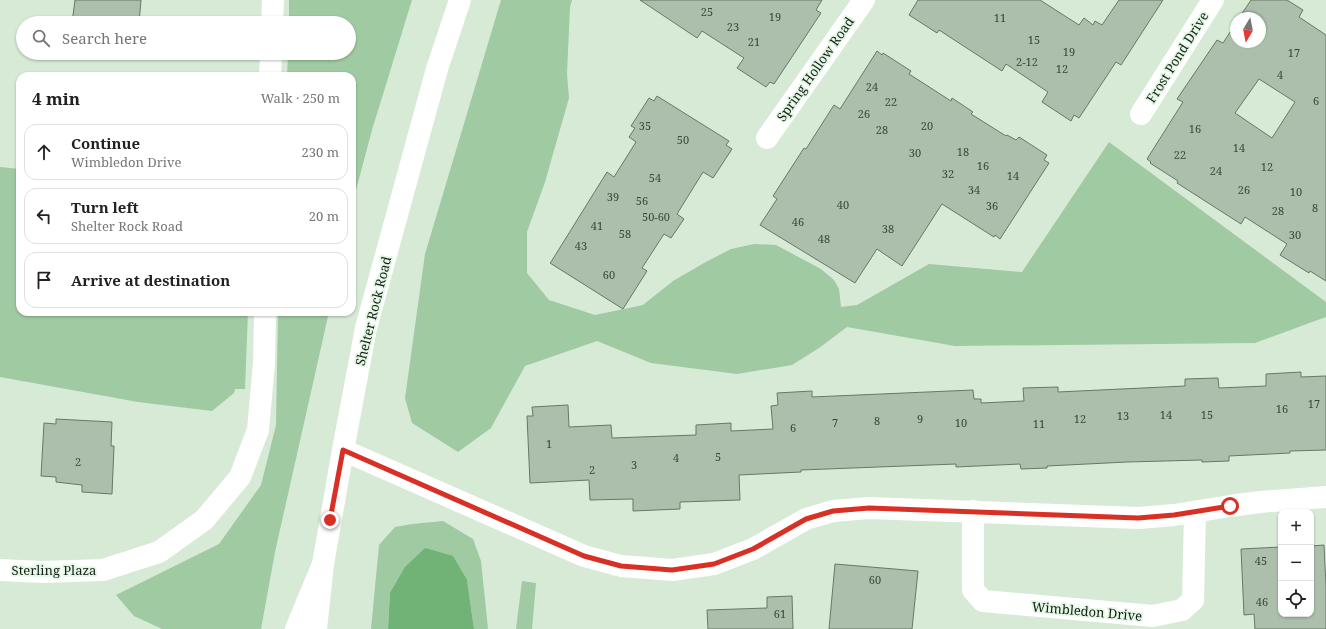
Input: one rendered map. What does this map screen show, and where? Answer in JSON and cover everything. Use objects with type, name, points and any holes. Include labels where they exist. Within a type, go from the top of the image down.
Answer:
[{"type":"main road","points":[[272,16],[273,0]]},
{"type":"main road","name":"Shelter Rock Road","points":[[316,629],[323,564],[366,328],[437,69],[460,0]]},
{"type":"main road","name":"Spring Hollow Road","points":[[767,138],[864,0]]},
{"type":"main road","name":"Frost Pond Drive","points":[[1141,114],[1213,0]]},
{"type":"main road","points":[[270,72],[271,60]]},
{"type":"main road","name":"Sterling Plaza","points":[[0,570],[43,572],[103,570],[159,552],[204,520],[240,477],[258,430],[264,363],[264,316]]},
{"type":"main road","points":[[343,450],[584,556],[621,566],[672,570],[714,564],[753,549],[806,519],[833,511],[869,508],[1138,518],[1174,515],[1252,503],[1326,497]]},
{"type":"main road","name":"Wimbledon Drive","points":[[972,511],[973,590],[983,602],[1153,616],[1182,610],[1193,600],[1195,512]]},
{"type":"main road","points":[[296,629],[323,564]]},
{"type":"shaded area","points":[[289,0],[412,0],[372,130],[356,190],[356,72],[287,72],[288,60],[356,60],[356,16],[289,16]]},
{"type":"shaded area","points":[[501,0],[572,0],[570,7],[567,74],[569,98],[545,182],[527,232],[527,273],[549,300],[595,315],[643,305],[673,281],[704,263],[731,249],[754,244],[776,245],[821,269],[834,280],[839,289],[841,307],[857,305],[929,264],[1022,272],[1109,142],[1326,302],[1326,317],[1255,343],[955,346],[847,327],[819,348],[792,365],[737,374],[651,363],[597,341],[525,366],[491,428],[458,452],[412,423],[405,398],[425,254]]},
{"type":"shaded area","points":[[0,167],[16,169],[16,316],[248,316],[245,389],[235,389],[234,393],[212,411],[138,402],[0,377]]},
{"type":"shaded area","points":[[278,316],[328,316],[275,552],[261,629],[162,629],[134,616],[116,595],[219,544],[261,485],[276,425]]},
{"type":"shaded area","points":[[443,521],[473,539],[481,561],[488,629],[474,629],[467,580],[390,593],[388,629],[371,629],[379,545],[395,527]]},
{"type":"shaded area","points":[[425,548],[453,556],[467,580],[474,629],[388,629],[390,593],[405,567]]},
{"type":"shaded area","points":[[522,581],[536,583],[532,629],[516,629]]},
{"type":"building","points":[[75,0],[141,0],[140,16],[73,16]]},
{"type":"building","points":[[640,0],[822,0],[816,10],[821,13],[774,84],[770,82],[766,87],[737,68],[744,58],[702,31],[697,38]]},
{"type":"building","points":[[918,0],[1040,0],[1079,25],[1084,18],[1093,25],[1095,21],[1102,25],[1119,0],[1163,0],[1121,65],[1116,62],[1079,118],[1074,115],[1071,121],[1042,102],[1048,92],[1006,64],[1002,71],[939,30],[937,33],[909,15]]},
{"type":"building","points":[[1251,0],[1287,0],[1303,10],[1299,17],[1326,35],[1326,281],[1310,271],[1309,273],[1280,255],[1287,244],[1245,217],[1241,224],[1177,183],[1178,181],[1150,163],[1151,162],[1147,159],[1183,102],[1177,99],[1217,40],[1223,43],[1230,32],[1230,48],[1266,48],[1266,12],[1243,12]],"holes":[[[1259,79],[1295,102],[1272,138],[1235,113]]]},
{"type":"building","points":[[877,51],[882,55],[883,53],[911,71],[909,74],[951,101],[952,98],[973,112],[971,114],[1006,136],[1007,135],[1016,140],[1019,137],[1047,155],[1044,160],[1049,163],[1000,239],[995,235],[994,237],[942,204],[902,266],[877,249],[855,283],[760,225],[777,199],[773,196],[804,148],[806,149],[834,105],[840,109]]},
{"type":"building","points":[[657,96],[729,141],[726,145],[732,149],[713,178],[703,172],[677,214],[684,219],[671,238],[664,234],[642,268],[647,271],[623,309],[550,263],[607,172],[614,177],[636,142],[629,137],[635,128],[631,126],[649,98],[654,101]]},
{"type":"building","points":[[1301,372],[1301,377],[1326,376],[1326,450],[1290,451],[1290,453],[1229,456],[1229,461],[1202,462],[1202,460],[1127,462],[1047,466],[1047,468],[1021,469],[1020,464],[956,467],[956,464],[801,470],[801,472],[739,475],[740,500],[680,502],[680,509],[633,511],[633,499],[590,500],[589,480],[530,483],[527,416],[533,416],[532,407],[568,405],[569,427],[611,425],[612,438],[696,435],[696,425],[731,423],[731,431],[773,429],[771,406],[778,405],[777,393],[812,391],[812,397],[973,390],[974,399],[981,399],[981,403],[1024,401],[1023,388],[1058,387],[1058,392],[1185,386],[1185,379],[1218,378],[1219,388],[1266,386],[1266,374]]},
{"type":"building","points":[[56,419],[112,422],[111,446],[114,446],[112,494],[82,492],[82,485],[56,482],[56,477],[41,476],[44,423],[56,424]]},
{"type":"building","points":[[1324,545],[1326,629],[1255,629],[1254,614],[1244,615],[1241,549],[1278,547],[1278,617],[1314,617],[1314,546]]},
{"type":"building","points":[[835,564],[918,571],[912,629],[829,629]]},
{"type":"building","points":[[792,596],[793,629],[708,629],[707,610],[767,608],[767,597]]},
{"type":"route","points":[[330,520],[343,450],[584,556],[621,566],[672,570],[714,564],[753,549],[806,519],[833,511],[869,508],[1138,518],[1174,515],[1230,506]]}]
